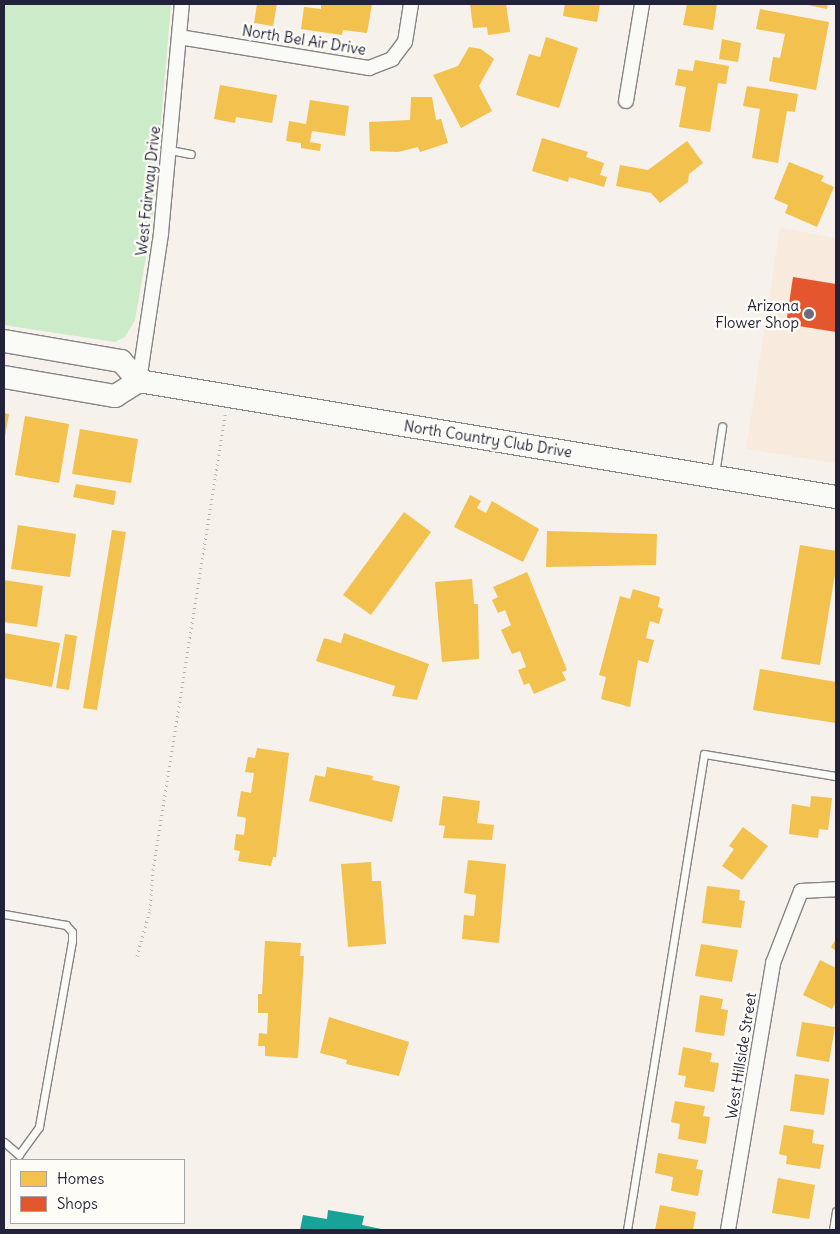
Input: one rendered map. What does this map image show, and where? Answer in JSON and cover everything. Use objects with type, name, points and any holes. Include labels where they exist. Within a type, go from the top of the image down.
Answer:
[{"type":"main road","points":[[4,341],[122,362],[139,381],[115,396],[4,377]]},
{"type":"main road","name":"North Country Club Drive","points":[[139,381],[836,497]]},
{"type":"street","name":"West Fairway Drive","points":[[139,381],[170,150],[182,4]]},
{"type":"street","name":"North Bel Air Drive","points":[[179,37],[369,68],[392,59],[405,42],[411,4]]},
{"type":"street","points":[[626,101],[642,4]]},
{"type":"street","name":"West Hillside Street","points":[[728,1230],[773,963],[801,891],[836,889]]},
{"type":"lane","points":[[170,150],[191,154]]},
{"type":"lane","points":[[714,477],[722,427]]},
{"type":"lane","points":[[627,1230],[704,754],[836,776]]},
{"type":"lane","points":[[4,914],[66,925],[72,932],[39,1127],[19,1155],[4,1142]]},
{"type":"lane","points":[[833,1230],[836,1211]]},
{"type":"path","points":[[137,956],[150,910],[153,870],[228,396]]},
{"type":"shaded area","points":[[780,228],[836,238],[836,463],[746,449]]},
{"type":"green space","points":[[4,4],[171,4],[153,216],[135,320],[125,337],[115,342],[4,325]]},
{"type":"building: Homes","points":[[257,4],[277,4],[273,26],[254,23]]},
{"type":"building: Homes","points":[[321,4],[372,4],[367,33],[343,30],[342,35],[301,29],[304,7],[321,9]]},
{"type":"building: Homes","points":[[470,4],[506,4],[510,32],[488,35],[487,27],[473,28]]},
{"type":"building: Homes","points":[[565,4],[600,4],[597,22],[563,16]]},
{"type":"building: Homes","points":[[687,4],[717,4],[713,30],[683,25]]},
{"type":"building: Homes","points":[[803,4],[828,4],[827,9]]},
{"type":"building: Homes","points":[[760,9],[829,22],[816,90],[769,81],[773,57],[780,58],[785,34],[756,29]]},
{"type":"building: Homes","points":[[546,37],[578,48],[559,108],[516,95],[529,54],[540,57]]},
{"type":"building: Homes","points":[[722,39],[741,43],[738,62],[719,59]]},
{"type":"building: Homes","points":[[469,47],[481,49],[494,59],[479,86],[492,111],[461,128],[433,75],[458,66]]},
{"type":"building: Homes","points":[[695,60],[729,66],[726,84],[718,83],[710,132],[679,127],[686,87],[675,85],[678,69],[693,71]]},
{"type":"building: Homes","points":[[220,85],[277,95],[272,123],[236,117],[235,123],[214,119]]},
{"type":"building: Homes","points":[[747,86],[798,94],[795,112],[787,111],[778,163],[752,158],[760,109],[743,106]]},
{"type":"building: Homes","points":[[411,97],[432,97],[436,120],[441,119],[448,143],[420,152],[418,147],[398,152],[370,151],[369,122],[410,120]]},
{"type":"building: Homes","points":[[310,100],[349,106],[345,136],[312,131],[310,142],[321,144],[320,151],[301,148],[301,143],[286,141],[289,121],[306,124]]},
{"type":"building: Homes","points":[[542,138],[588,152],[586,157],[604,163],[600,175],[607,177],[604,187],[569,177],[568,182],[532,171]]},
{"type":"building: Homes","points":[[687,141],[703,163],[689,174],[688,182],[660,203],[651,193],[616,186],[620,165],[648,170]]},
{"type":"building: Homes","points":[[789,162],[824,176],[821,181],[834,187],[817,227],[785,213],[788,205],[774,199]]},
{"type":"building: Homes","points":[[4,413],[9,414],[5,436],[4,436]]},
{"type":"building: Homes","points":[[25,416],[69,424],[59,483],[15,475]]},
{"type":"building: Homes","points":[[80,429],[138,439],[131,483],[72,474]]},
{"type":"building: Homes","points":[[76,484],[116,491],[114,505],[73,497]]},
{"type":"building: Homes","points":[[470,495],[481,501],[477,508],[486,513],[492,501],[539,529],[523,562],[454,527]]},
{"type":"building: Homes","points":[[404,512],[431,532],[371,615],[343,595]]},
{"type":"building: Homes","points":[[18,525],[76,534],[70,577],[11,569]]},
{"type":"building: Homes","points":[[112,530],[126,532],[97,710],[83,708]]},
{"type":"building: Homes","points":[[547,531],[657,534],[656,565],[546,567]]},
{"type":"building: Homes","points":[[800,545],[836,551],[836,568],[820,665],[781,659]]},
{"type":"building: Homes","points":[[527,572],[567,670],[562,672],[566,680],[534,694],[529,683],[524,685],[518,670],[526,667],[520,651],[512,654],[501,630],[511,625],[505,610],[498,613],[492,600],[498,597],[493,587]]},
{"type":"building: Homes","points":[[472,579],[474,604],[478,604],[479,659],[442,662],[435,582]]},
{"type":"building: Homes","points":[[4,580],[43,586],[37,627],[4,622]]},
{"type":"building: Homes","points":[[633,589],[660,597],[658,607],[663,609],[659,624],[650,621],[646,638],[654,640],[648,663],[638,660],[630,707],[601,699],[606,677],[599,675],[620,596],[630,599]]},
{"type":"building: Homes","points":[[4,633],[60,643],[52,687],[4,678]]},
{"type":"building: Homes","points":[[344,633],[429,664],[417,700],[392,696],[395,686],[316,661],[324,638],[341,643]]},
{"type":"building: Homes","points":[[65,634],[77,636],[69,690],[56,688]]},
{"type":"building: Homes","points":[[760,669],[836,682],[836,723],[753,710]]},
{"type":"building: Homes","points":[[257,748],[289,753],[276,857],[273,857],[271,866],[238,861],[240,851],[234,850],[236,834],[244,835],[246,818],[237,816],[241,791],[251,793],[254,773],[245,772],[248,757],[255,758]]},
{"type":"building: Homes","points":[[327,767],[373,776],[372,780],[400,786],[392,822],[309,801],[315,775],[325,777]]},
{"type":"building: Homes","points":[[443,796],[480,801],[477,823],[494,825],[492,840],[443,838],[445,826],[439,825]]},
{"type":"building: Homes","points":[[811,796],[832,798],[828,830],[819,829],[818,838],[789,834],[792,804],[810,807]]},
{"type":"building: Homes","points":[[743,827],[768,846],[742,880],[722,866],[734,849],[729,846]]},
{"type":"building: Homes","points":[[468,860],[506,864],[499,943],[462,939],[464,915],[474,916],[476,895],[464,893]]},
{"type":"building: Homes","points":[[371,862],[372,881],[381,881],[386,944],[348,947],[341,864]]},
{"type":"building: Homes","points":[[707,886],[740,890],[739,900],[745,901],[741,928],[702,923]]},
{"type":"building: Homes","points":[[836,939],[836,951],[831,947]]},
{"type":"building: Homes","points":[[265,941],[301,943],[300,956],[304,956],[298,1058],[265,1056],[265,1046],[258,1046],[259,1033],[267,1034],[268,1013],[258,1013],[258,994],[262,994]]},
{"type":"building: Homes","points":[[701,944],[738,950],[732,982],[695,976]]},
{"type":"building: Homes","points":[[820,960],[836,968],[836,1002],[832,1009],[803,995]]},
{"type":"building: Homes","points":[[700,995],[723,999],[721,1009],[728,1010],[724,1036],[695,1032]]},
{"type":"building: Homes","points":[[329,1017],[409,1042],[399,1076],[346,1064],[347,1060],[320,1053]]},
{"type":"building: Homes","points":[[802,1022],[835,1027],[829,1062],[796,1056]]},
{"type":"building: Homes","points":[[683,1047],[712,1053],[710,1062],[719,1063],[714,1092],[684,1087],[686,1076],[678,1075]]},
{"type":"building: Homes","points":[[795,1074],[829,1079],[824,1115],[790,1111]]},
{"type":"building: Homes","points":[[675,1101],[705,1106],[703,1116],[710,1117],[706,1144],[678,1139],[680,1124],[671,1122]]},
{"type":"building: Homes","points":[[784,1125],[814,1130],[812,1143],[824,1145],[820,1169],[786,1164],[787,1156],[779,1154]]},
{"type":"building: Homes","points":[[658,1153],[698,1160],[696,1169],[703,1170],[698,1196],[671,1191],[673,1177],[655,1173]]},
{"type":"building: Homes","points":[[778,1178],[815,1185],[809,1219],[772,1213]]},
{"type":"building: Homes","points":[[660,1205],[696,1212],[693,1230],[655,1230]]},
{"type":"building: Shops","points":[[793,277],[836,284],[836,332],[786,324]]},
{"type":"building: Public","points":[[328,1210],[364,1216],[362,1225],[386,1230],[300,1230],[303,1215],[327,1219]]},
{"type":"place","name":"Arizona Flower Shop","points":[[809,314]]}]
